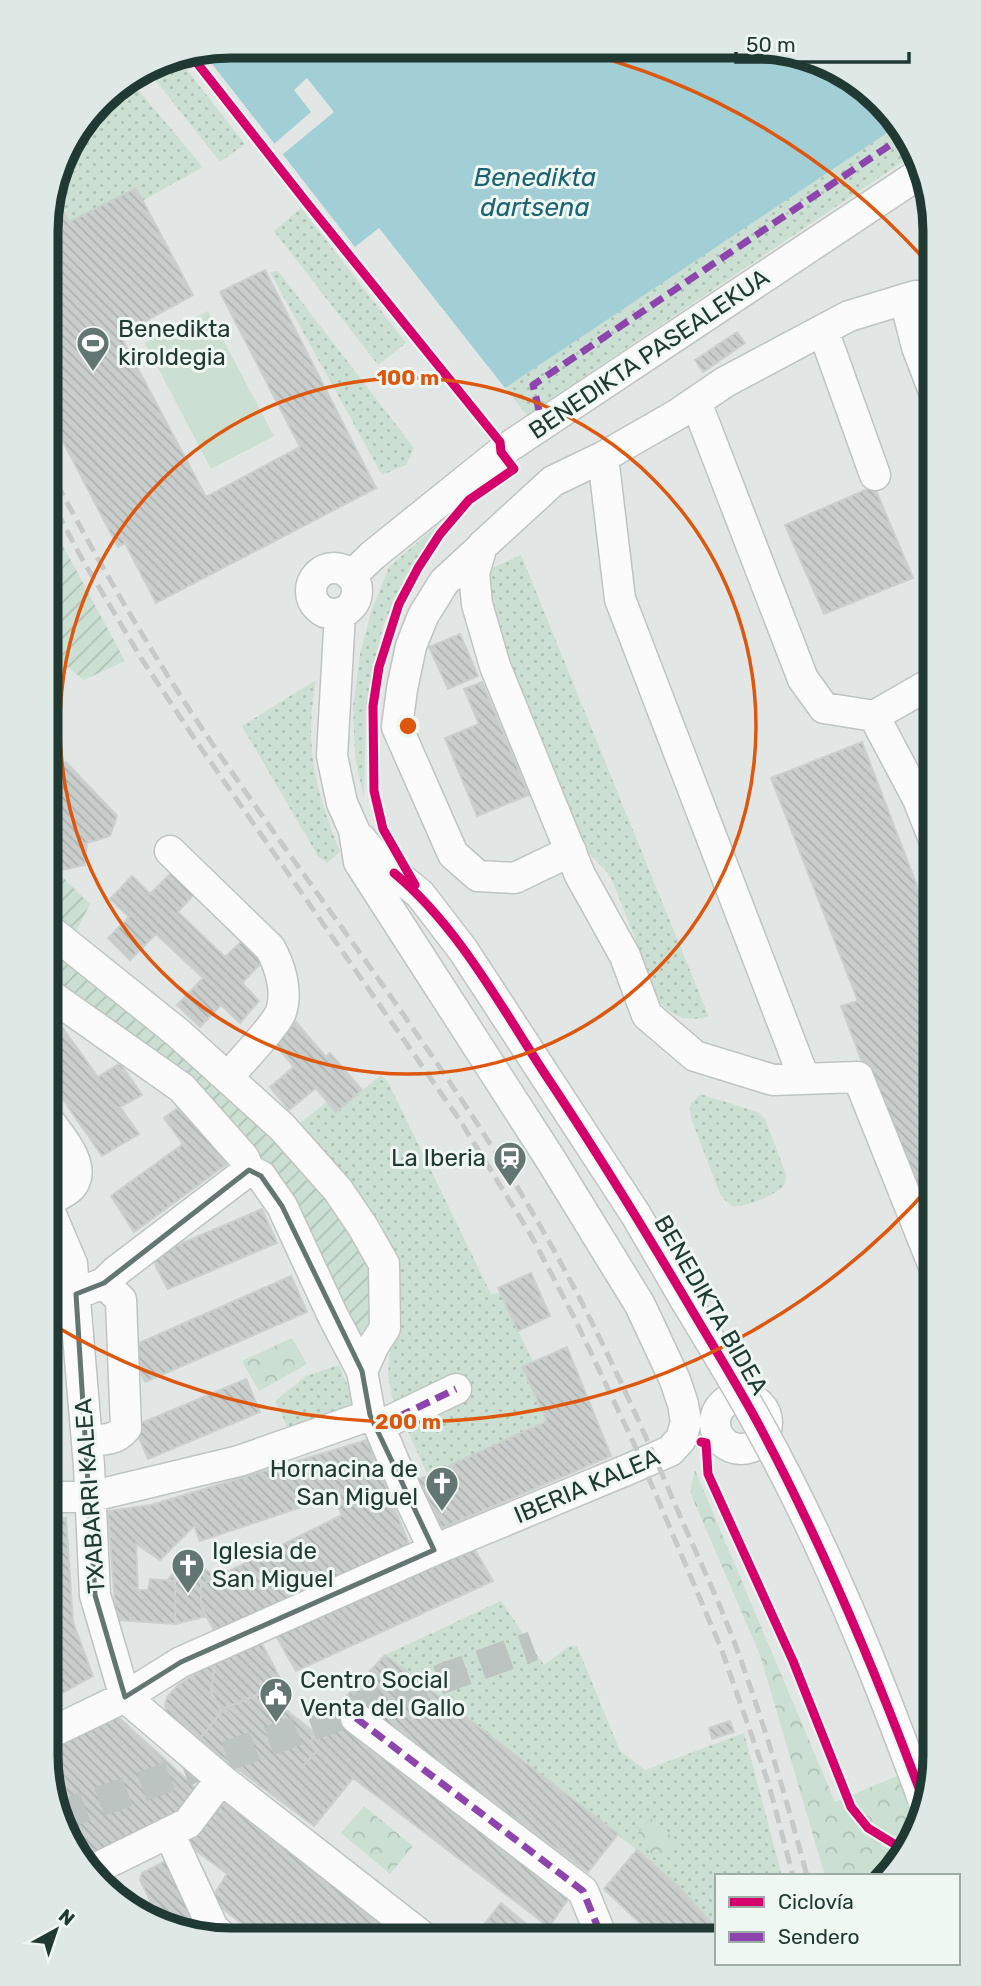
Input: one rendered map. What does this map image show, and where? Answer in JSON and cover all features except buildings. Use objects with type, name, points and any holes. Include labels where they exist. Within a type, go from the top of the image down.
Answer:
[{"type":"street","name":"BENEDIKTA PASEALEKUA","points":[[340,613],[330,613],[317,607],[313,600],[311,586],[318,573],[332,568],[346,571],[351,576],[373,555],[501,452],[915,177]]},
{"type":"street","points":[[571,851],[515,878],[478,876],[453,854],[397,727],[411,646],[423,616],[443,582],[553,481],[603,457],[725,382],[849,316],[923,296]]},
{"type":"street","points":[[905,300],[923,363]]},
{"type":"street","points":[[823,330],[874,475]]},
{"type":"street","points":[[696,402],[803,679],[824,708],[874,716],[923,688]]},
{"type":"street","points":[[603,457],[620,599],[804,1079]]},
{"type":"street","points":[[482,546],[474,573],[477,604],[492,654],[580,875],[625,956],[647,1015],[695,1056],[773,1080],[858,1077],[923,1239]]},
{"type":"street","name":"IBERIA KALEA","points":[[58,1729],[125,1697],[181,1662],[434,1550],[670,1451],[700,1420],[683,1404],[675,1380],[640,1305],[499,1078],[359,862],[354,830],[342,803],[332,756],[340,613]]},
{"type":"street","points":[[874,716],[923,812]]},
{"type":"street","name":"BENEDIKTA BIDEA","points":[[354,830],[379,861],[420,894],[463,950],[636,1215],[687,1301],[760,1426],[816,1538],[858,1633],[920,1790]]},
{"type":"street","points":[[170,851],[270,948],[281,977],[284,996],[280,1014],[228,1077]]},
{"type":"street","points":[[386,905],[383,891],[385,877],[394,873]]},
{"type":"street","points":[[58,936],[134,996],[228,1077],[290,1135],[338,1190],[384,1264],[385,1328],[362,1371]]},
{"type":"street","points":[[58,1000],[182,1088],[244,1158],[249,1170],[261,1176],[282,1206],[332,1316],[362,1371],[375,1420],[434,1550]]},
{"type":"street","points":[[58,1134],[75,1159],[77,1174],[71,1187],[58,1195]]},
{"type":"street","points":[[76,1294],[104,1283],[249,1170]]},
{"type":"street","name":"TXABARRI KALEA","points":[[58,1231],[72,1264],[76,1294],[95,1595],[125,1697]]},
{"type":"street","points":[[87,1440],[119,1437],[126,1428],[121,1300],[104,1283]]},
{"type":"street","points":[[58,1513],[375,1420],[456,1389]]},
{"type":"street","points":[[58,1499],[90,1506]]},
{"type":"street","points":[[125,1697],[221,1779],[412,1928]]},
{"type":"street","points":[[356,1718],[583,1891],[598,1928]]},
{"type":"street","points":[[99,1867],[188,1823],[221,1779]]},
{"type":"street","points":[[169,1833],[213,1927]]},
{"type":"highlighted area","points":[[249,1170],[261,1176],[282,1206],[362,1371],[370,1415],[434,1550],[181,1662],[125,1697],[95,1595],[76,1294],[104,1283]]},
{"type":"green space","points":[[183,65],[245,144],[220,162],[153,77]]},
{"type":"green space","points":[[135,87],[203,167],[142,201],[135,189],[69,222],[60,205],[76,154],[108,108]]},
{"type":"green space","points":[[891,131],[894,135],[907,159],[527,415],[505,388]]},
{"type":"green space","points":[[301,208],[406,343],[378,365],[274,231]]},
{"type":"green space","points":[[278,271],[414,448],[406,465],[382,475],[270,272]]},
{"type":"green space","points":[[208,311],[274,436],[211,469],[145,343]]},
{"type":"green space","points":[[446,518],[410,570],[383,626],[366,712],[364,799],[355,756],[353,707],[360,654],[371,612],[389,567]]},
{"type":"green space","points":[[58,536],[125,661],[84,680],[58,660]]},
{"type":"green space","points":[[521,555],[709,1017],[682,1018],[660,1003],[613,882],[584,848],[494,636],[490,569]]},
{"type":"green space","points":[[316,680],[311,727],[314,768],[324,808],[340,852],[327,863],[318,856],[242,726]]},
{"type":"green space","points":[[58,873],[90,904],[65,954],[289,1145],[368,1255],[376,1324],[356,1355],[258,1159],[174,1075],[58,984]]},
{"type":"green space","points":[[381,1075],[388,1082],[491,1294],[500,1293],[533,1362],[522,1367],[547,1421],[428,1476],[392,1397],[388,1374],[398,1267],[381,1223],[300,1123],[328,1101],[337,1111]]},
{"type":"green space","points":[[700,1094],[758,1112],[765,1119],[786,1174],[781,1189],[743,1205],[732,1206],[724,1199],[691,1118],[690,1105]]},
{"type":"green space","points":[[292,1338],[307,1364],[259,1391],[242,1361]]},
{"type":"green space","points":[[339,1365],[356,1406],[290,1432],[275,1401],[306,1376]]},
{"type":"green space","points":[[695,1470],[835,1802],[923,1765],[920,1789],[905,1832],[887,1861],[875,1874],[824,1874],[760,1655],[690,1492]]},
{"type":"green space","points":[[501,1601],[544,1665],[569,1646],[577,1646],[620,1751],[645,1770],[744,1733],[781,1874],[715,1874],[715,1927],[677,1885],[637,1850],[385,1655]]},
{"type":"green space","points":[[364,1806],[413,1846],[390,1874],[341,1833]]},
{"type":"green space","points":[[651,1818],[678,1842],[661,1864],[635,1836]]},
{"type":"water","name":"Benedikta dartsena","points":[[761,58],[806,67],[827,76],[864,101],[891,131],[505,388],[379,228],[355,247],[209,59]]},
{"type":"pier","points":[[307,78],[334,112],[282,155],[274,144],[311,112],[294,90]]},
{"type":"tunnel","points":[[68,1813],[533,1646]]},
{"type":"railway","points":[[58,485],[161,666],[241,786],[437,1063],[511,1177],[557,1256],[619,1378],[728,1626],[765,1730],[806,1874]]},
{"type":"railway","points":[[58,514],[141,658],[461,1122],[532,1237],[575,1319],[636,1448],[721,1648],[769,1785],[792,1874]]},
{"type":"marked path","points":[[539,410],[533,385],[897,140]]},
{"type":"marked path","points":[[379,1426],[456,1389]]},
{"type":"marked path","points":[[356,1718],[583,1891],[598,1928]]},
{"type":"cycle path","points":[[196,61],[500,442],[501,452],[514,469],[469,500],[440,534],[399,604],[379,667],[373,706],[374,791],[383,829],[415,885]]},
{"type":"cycle path","points":[[394,873],[438,917],[477,968],[621,1192],[745,1399],[828,1565],[868,1657],[920,1790]]},
{"type":"cycle path","points":[[701,1442],[706,1443],[708,1474],[793,1661],[851,1807],[868,1828],[897,1846]]},
{"type":"place","name":"Benedikta kiroldegia","points":[[93,373]]},
{"type":"place","name":"La Iberia","points":[[510,1188]]},
{"type":"place","name":"Hornacina de San Miguel","points":[[442,1513]]},
{"type":"place","name":"Iglesia de San Miguel","points":[[188,1595]]},
{"type":"place","name":"Centro Social Venta del Gallo","points":[[276,1724]]}]
